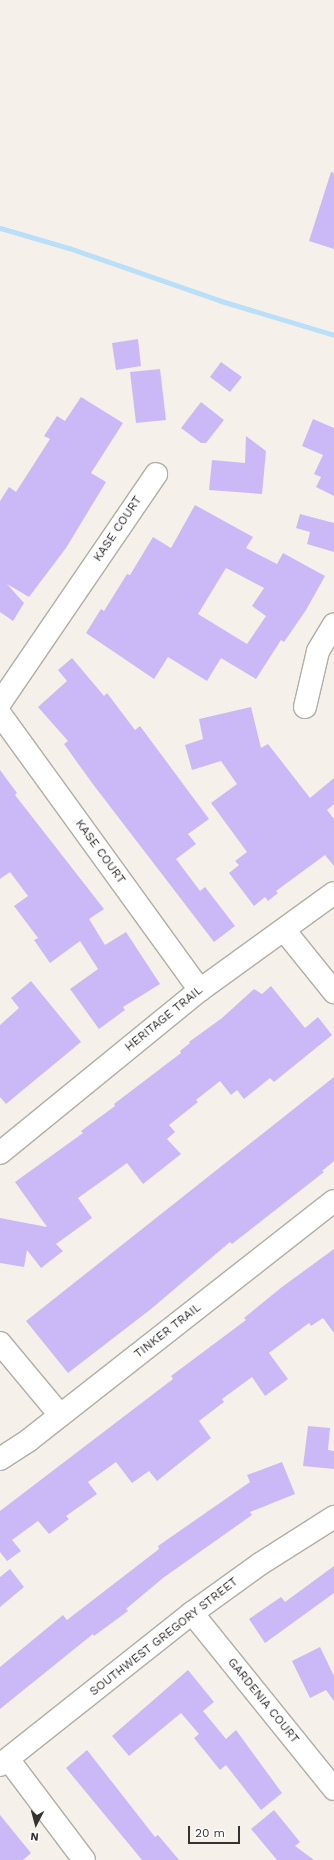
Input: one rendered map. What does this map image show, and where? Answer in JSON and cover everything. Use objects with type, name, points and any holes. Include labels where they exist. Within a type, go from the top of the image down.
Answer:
[{"type":"street","name":"KASE COURT","points":[[0,703],[156,474]]},
{"type":"street","points":[[305,707],[318,651],[334,624]]},
{"type":"street","name":"KASE COURT","points":[[0,714],[200,990]]},
{"type":"street","name":"HERITAGE TRAIL","points":[[0,1153],[200,990],[334,893]]},
{"type":"street","points":[[284,930],[334,992]]},
{"type":"street","name":"TINKER TRAIL","points":[[0,1459],[29,1440],[334,1201]]},
{"type":"street","points":[[0,1343],[60,1415]]},
{"type":"street","name":"SOUTHWEST GREGORY STREET","points":[[4,1762],[192,1613],[260,1564],[334,1517]]},
{"type":"street","name":"GARDENIA COURT","points":[[192,1613],[334,1789]]},
{"type":"street","points":[[4,1762],[84,1860]]},
{"type":"building","points":[[331,172],[334,173],[334,249],[309,241]]},
{"type":"building","points":[[138,339],[141,366],[116,370],[112,343]]},
{"type":"building","points":[[221,362],[242,377],[230,392],[210,377]]},
{"type":"building","points":[[160,369],[166,420],[136,423],[130,372]]},
{"type":"building","points":[[81,397],[123,423],[91,473],[106,482],[66,548],[29,597],[7,584],[24,603],[13,621],[0,612],[0,501],[9,487],[16,492],[50,439],[44,436],[57,416],[65,421]]},
{"type":"building","points":[[201,402],[224,420],[206,443],[201,443],[181,428]]},
{"type":"building","points":[[313,419],[334,428],[334,496],[316,487],[321,477],[314,474],[323,455],[302,446]]},
{"type":"building","points":[[246,436],[266,451],[262,494],[209,490],[212,460],[245,463]]},
{"type":"building","points":[[195,505],[253,537],[246,548],[277,564],[283,553],[325,576],[306,610],[284,642],[281,640],[256,679],[221,658],[207,681],[168,657],[154,679],[86,633],[101,609],[104,611],[127,574],[130,575],[153,537],[171,548]],"holes":[[[226,568],[264,588],[252,606],[266,616],[247,644],[198,614]]]},
{"type":"building","points":[[300,514],[334,523],[334,552],[307,544],[310,532],[296,528]]},
{"type":"building","points":[[72,658],[104,696],[107,693],[135,730],[140,726],[209,819],[188,834],[196,844],[176,859],[200,891],[205,887],[235,926],[214,942],[92,783],[64,744],[68,741],[38,707],[67,681],[58,670]]},
{"type":"building","points":[[251,707],[261,748],[268,744],[310,798],[334,778],[334,804],[327,810],[334,819],[334,866],[325,855],[276,891],[278,893],[268,901],[265,897],[254,906],[229,873],[239,865],[235,861],[247,852],[211,803],[237,784],[221,761],[192,770],[185,745],[203,739],[199,719]]},
{"type":"building","points":[[0,770],[17,793],[15,795],[104,909],[89,919],[105,945],[126,932],[160,984],[123,1007],[125,1010],[99,1029],[70,989],[98,969],[80,941],[50,963],[34,940],[38,938],[14,906],[28,896],[10,872],[0,879]]},
{"type":"building","points":[[31,981],[81,1042],[6,1104],[0,1097],[0,1025],[19,1008],[11,998]]},
{"type":"building","points":[[271,986],[305,1028],[318,1017],[332,1035],[274,1082],[270,1078],[244,1099],[237,1090],[231,1095],[220,1081],[196,1100],[198,1102],[169,1125],[175,1132],[167,1139],[181,1154],[143,1184],[127,1163],[78,1198],[92,1218],[56,1244],[63,1251],[41,1268],[27,1250],[24,1267],[0,1263],[0,1218],[47,1227],[15,1182],[83,1133],[81,1131],[181,1053],[180,1051],[190,1043],[189,1042],[222,1018],[254,989],[262,994]]},
{"type":"building","points":[[334,1077],[334,1161],[322,1171],[324,1172],[232,1244],[230,1242],[151,1309],[68,1373],[26,1321]]},
{"type":"building","points":[[334,1249],[334,1333],[323,1318],[311,1326],[309,1323],[269,1353],[288,1379],[265,1396],[252,1377],[222,1399],[224,1402],[199,1421],[211,1438],[157,1481],[149,1471],[132,1483],[116,1462],[88,1482],[97,1494],[66,1516],[69,1519],[49,1534],[38,1521],[12,1540],[21,1551],[7,1561],[0,1552],[0,1511],[173,1379],[171,1376],[246,1320],[244,1318],[282,1287]]},
{"type":"building","points":[[308,1426],[330,1428],[328,1450],[334,1451],[334,1469],[303,1466]]},
{"type":"building","points":[[282,1462],[295,1494],[250,1512],[252,1515],[163,1578],[126,1609],[128,1611],[94,1636],[93,1634],[0,1709],[0,1667],[63,1615],[67,1620],[159,1549],[158,1546],[250,1482],[247,1475]]},
{"type":"building","points":[[334,1566],[334,1593],[265,1643],[249,1619],[281,1597],[285,1602]]},
{"type":"building","points":[[10,1569],[24,1587],[0,1607],[0,1577]]},
{"type":"building","points":[[320,1647],[334,1676],[334,1701],[326,1690],[310,1698],[292,1661]]},
{"type":"building","points":[[188,1670],[214,1702],[203,1711],[226,1739],[236,1730],[282,1793],[261,1810],[226,1765],[220,1770],[194,1738],[199,1734],[181,1713],[129,1756],[112,1736]]},
{"type":"building","points":[[87,1750],[155,1837],[158,1835],[179,1860],[142,1860],[66,1768]]},
{"type":"building","points":[[274,1810],[300,1842],[295,1846],[314,1860],[277,1860],[251,1829]]},
{"type":"building","points":[[0,1815],[31,1853],[23,1860],[0,1860]]},
{"type":"waterway","points":[[0,228],[69,248],[221,301],[334,335]]}]
